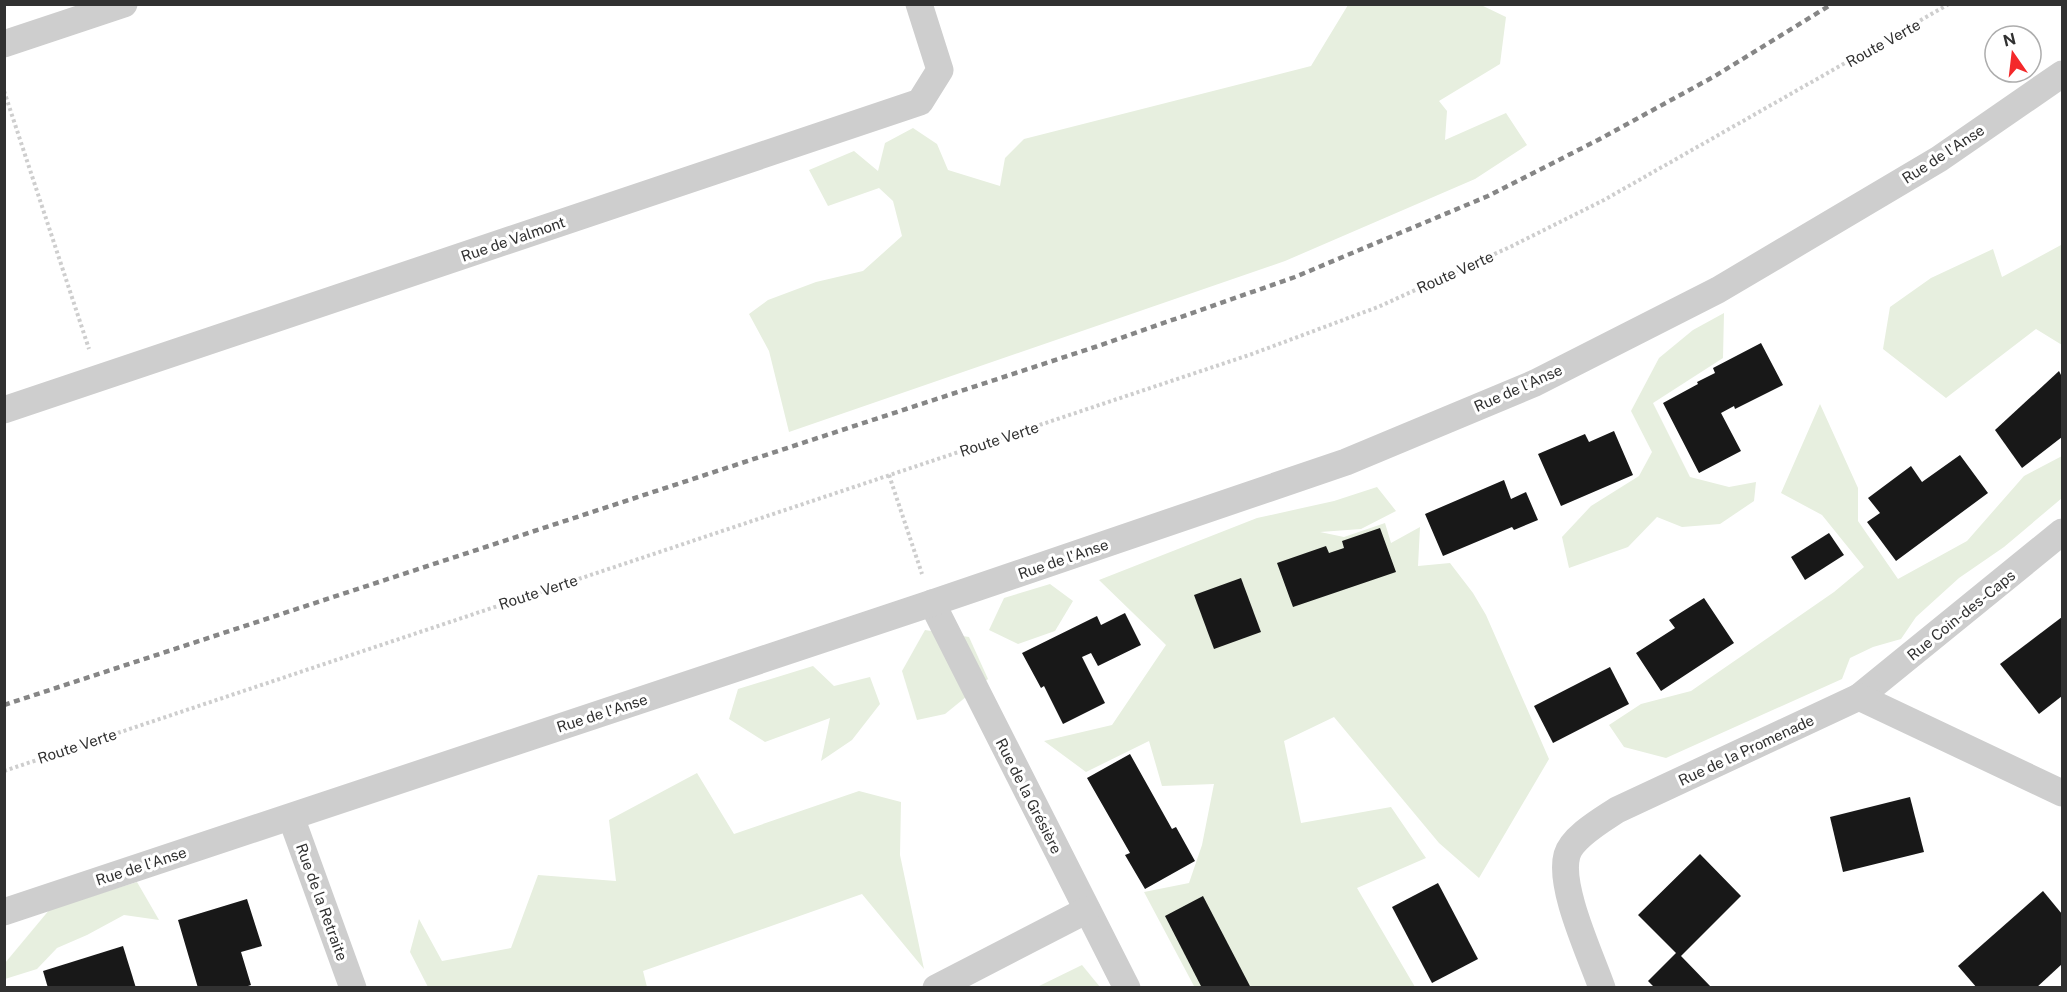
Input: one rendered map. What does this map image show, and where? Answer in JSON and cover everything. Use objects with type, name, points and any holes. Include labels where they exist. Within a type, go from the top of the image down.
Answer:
[{"type":"street","points":[[4,44],[124,4]]},
{"type":"street","name":"Rue de Valmont","points":[[4,410],[920,102],[940,70],[919,4]]},
{"type":"street","name":"Rue de l'Anse","points":[[4,912],[932,603],[1346,462],[1535,383],[1728,284],[1939,159],[2062,74]]},
{"type":"street","name":"Rue Coin-des-Caps","points":[[1859,698],[2062,532]]},
{"type":"street","name":"Rue de la Grésière","points":[[932,603],[1127,987]]},
{"type":"street","points":[[1859,698],[2062,793]]},
{"type":"street","name":"Rue de la Promenade","points":[[1602,987],[1576,916],[1566,880],[1567,854],[1585,830],[1617,810],[1859,698]]},
{"type":"street","name":"Rue de la Retraite","points":[[291,817],[353,987]]},
{"type":"street","points":[[936,987],[1086,910]]},
{"type":"path","name":"Route Verte","points":[[4,771],[1252,354],[1378,306],[1510,247],[1604,200],[1949,4]]},
{"type":"path","points":[[4,90],[99,378]]},
{"type":"path","points":[[889,475],[932,603]]},
{"type":"green space","points":[[1348,5],[1481,5],[1506,17],[1500,64],[1439,101],[1447,111],[1445,140],[1506,113],[1527,145],[1475,179],[1285,261],[789,432],[769,351],[749,314],[768,300],[816,282],[863,271],[902,236],[893,201],[879,188],[828,206],[809,170],[854,151],[878,171],[885,143],[913,128],[937,144],[948,170],[1000,186],[1005,158],[1024,139],[1311,66]]},
{"type":"green space","points":[[2062,241],[2062,345],[2036,329],[1946,398],[1883,349],[1890,307],[1931,278],[1993,249],[2002,277],[2061,245]]},
{"type":"green space","points":[[1724,313],[1723,358],[1653,403],[1690,477],[1729,487],[1756,482],[1754,501],[1720,524],[1682,527],[1657,517],[1628,547],[1569,568],[1562,537],[1591,506],[1639,476],[1652,452],[1631,411],[1659,358],[1693,330]]},
{"type":"green space","points":[[1820,404],[1858,488],[1858,521],[1898,579],[1967,541],[2024,476],[2062,456],[2062,498],[2004,547],[1959,578],[1916,617],[1901,639],[1873,647],[1850,658],[1842,679],[1666,758],[1624,747],[1609,725],[1641,704],[1691,691],[1834,592],[1864,567],[1822,515],[1781,493]]},
{"type":"green space","points":[[1377,487],[1396,511],[1361,529],[1320,532],[1344,537],[1385,523],[1391,543],[1420,527],[1418,566],[1450,563],[1473,593],[1486,615],[1549,759],[1479,878],[1439,843],[1334,717],[1284,741],[1301,823],[1391,807],[1426,858],[1357,888],[1415,987],[1195,988],[1144,892],[1189,883],[1202,845],[1214,784],[1162,786],[1149,741],[1086,772],[1044,741],[1112,725],[1166,645],[1099,580],[1257,518],[1334,501]]},
{"type":"green space","points":[[1050,584],[1073,601],[1055,631],[1018,644],[989,630],[1004,598]]},
{"type":"green space","points":[[925,630],[969,637],[988,679],[945,714],[917,720],[902,671]]},
{"type":"green space","points":[[813,666],[834,686],[870,677],[880,704],[852,740],[821,761],[830,718],[765,742],[729,719],[738,689]]},
{"type":"green space","points":[[697,773],[734,834],[859,791],[901,802],[900,855],[924,969],[862,894],[643,971],[647,987],[428,987],[410,952],[419,919],[442,961],[511,948],[538,875],[616,881],[609,820]]},
{"type":"green space","points":[[137,882],[159,920],[124,915],[57,948],[37,969],[5,979],[5,963],[50,909]]},
{"type":"green space","points":[[1082,965],[1100,987],[1037,987]]},
{"type":"building","points":[[1761,343],[1783,385],[1735,409],[1734,406],[1721,413],[1741,451],[1699,473],[1663,403],[1715,373],[1713,368]]},
{"type":"building","points":[[2059,371],[2062,377],[2062,437],[2022,468],[1995,430]]},
{"type":"building","points":[[1614,431],[1633,475],[1561,506],[1538,454],[1585,434],[1589,442]]},
{"type":"building","points":[[1960,455],[1988,493],[1896,561],[1867,522],[1880,513],[1868,498],[1911,466],[1922,482]]},
{"type":"building","points":[[1504,480],[1511,499],[1526,492],[1538,520],[1514,530],[1512,527],[1443,556],[1425,514]]},
{"type":"building","points":[[1380,528],[1396,572],[1293,607],[1277,563],[1326,546],[1329,553],[1344,548],[1342,541]]},
{"type":"building","points":[[1829,533],[1844,555],[1805,580],[1791,557]]},
{"type":"building","points":[[1241,578],[1261,632],[1214,649],[1194,595]]},
{"type":"building","points":[[1704,598],[1734,643],[1661,691],[1636,653],[1675,628],[1669,620]]},
{"type":"building","points":[[1125,613],[1141,645],[1098,666],[1091,653],[1082,657],[1105,703],[1063,724],[1044,686],[1041,688],[1022,653],[1097,616],[1101,625]]},
{"type":"building","points":[[2062,617],[2062,696],[2039,714],[2000,664]]},
{"type":"building","points":[[1610,667],[1629,704],[1553,743],[1534,706]]},
{"type":"building","points":[[1130,754],[1172,829],[1176,827],[1195,861],[1145,889],[1125,855],[1130,853],[1087,778]]},
{"type":"building","points":[[1910,797],[1924,852],[1843,872],[1830,817]]},
{"type":"building","points":[[1700,854],[1741,896],[1681,956],[1712,988],[1655,988],[1648,981],[1676,953],[1638,915]]},
{"type":"building","points":[[1438,883],[1478,959],[1432,983],[1392,907]]},
{"type":"building","points":[[2043,891],[2062,914],[2062,964],[2036,988],[1977,988],[1958,966]]},
{"type":"building","points":[[1203,896],[1251,988],[1202,988],[1165,916]]},
{"type":"building","points":[[247,899],[262,946],[241,952],[251,985],[242,988],[198,988],[178,920]]},
{"type":"building","points":[[123,946],[136,988],[48,988],[43,971]]},
{"type":"railway","points":[[4,705],[1095,347],[1295,277],[1488,196],[1598,140],[1715,76],[1832,4]]}]
